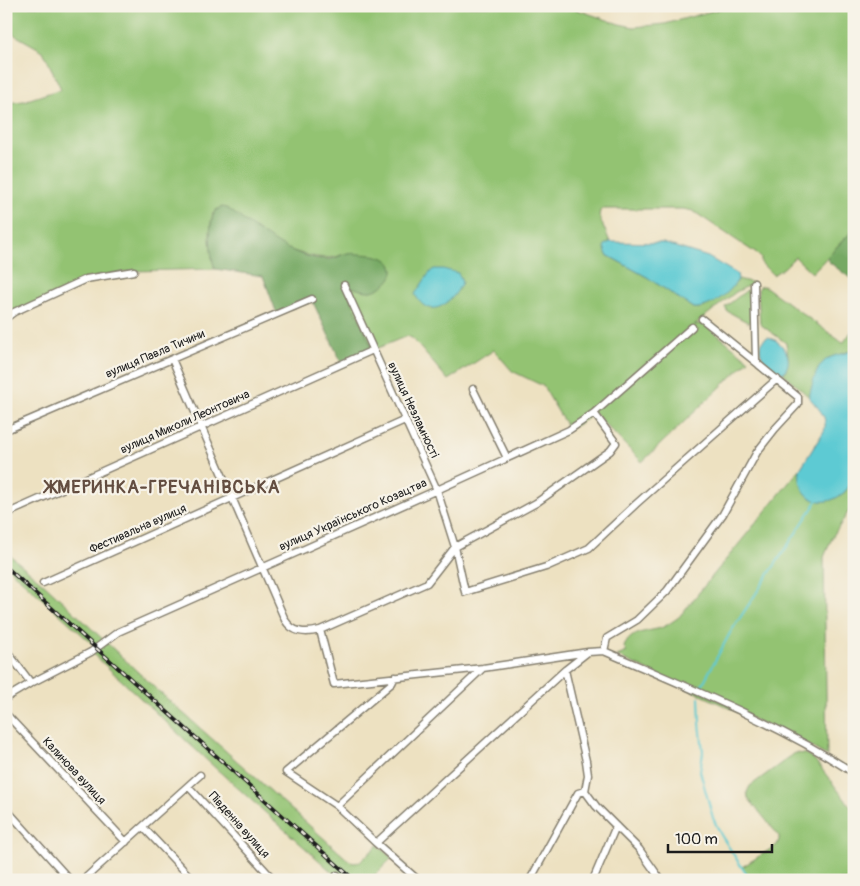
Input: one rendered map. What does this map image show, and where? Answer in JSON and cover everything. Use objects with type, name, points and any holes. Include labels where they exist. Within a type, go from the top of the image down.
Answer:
[{"type":"street","points":[[6,318],[14,312],[79,281],[134,271]]},
{"type":"street","points":[[754,283],[756,356],[759,365]]},
{"type":"street","name":"вулиця Незламності","points":[[344,285],[437,490],[455,547],[465,592],[546,567],[589,548],[777,379]]},
{"type":"street","name":"вулиця Павла Тичини","points":[[6,430],[312,299]]},
{"type":"street","points":[[604,651],[607,638],[637,620],[666,591],[723,514],[757,452],[774,429],[798,404],[798,397],[702,319]]},
{"type":"street","name":"вулиця Українського Козацтва","points":[[6,698],[31,682],[91,652],[118,632],[570,430],[594,413],[692,327]]},
{"type":"street","name":"вулиця Миколи Леонтовича","points":[[6,514],[373,350]]},
{"type":"street","points":[[172,360],[289,627],[303,632],[320,630],[427,583],[455,547],[536,503],[610,451],[616,443],[613,436],[594,413]]},
{"type":"street","points":[[473,389],[507,458]]},
{"type":"street","name":"Фестивальна вулиця","points":[[43,584],[405,420]]},
{"type":"street","points":[[320,630],[334,684],[483,668],[604,651],[747,713],[808,745],[854,773]]},
{"type":"street","points":[[6,650],[31,682]]},
{"type":"street","points":[[376,843],[565,670],[588,652]]},
{"type":"street","points":[[337,806],[483,668]]},
{"type":"street","points":[[565,670],[586,762],[588,776],[586,790],[596,806],[639,849],[657,878]]},
{"type":"street","points":[[395,677],[392,683],[286,772],[337,806],[418,880]]},
{"type":"street","name":"Калинова вулиця","points":[[6,714],[126,842]]},
{"type":"street","points":[[83,880],[200,775]]},
{"type":"street","name":"Південна вулиця","points":[[188,786],[274,880]]},
{"type":"street","points":[[530,880],[578,793],[586,790]]},
{"type":"street","points":[[6,809],[70,880]]},
{"type":"street","points":[[593,880],[616,826]]},
{"type":"street","points":[[143,827],[193,880]]},
{"type":"green space","points":[[6,6],[566,6],[619,24],[634,27],[665,24],[730,6],[854,6],[854,229],[812,273],[795,257],[773,275],[761,263],[761,258],[757,254],[693,211],[683,209],[603,209],[600,211],[599,216],[610,242],[606,244],[607,255],[647,277],[693,308],[703,308],[737,282],[738,279],[754,283],[736,292],[694,325],[703,323],[749,360],[642,462],[594,413],[569,430],[543,386],[512,371],[494,350],[448,380],[412,338],[407,336],[373,350],[344,285],[370,291],[381,287],[343,254],[331,258],[315,257],[297,252],[259,237],[213,213],[210,241],[215,269],[134,271],[99,276],[6,318],[6,103],[24,101],[61,89],[43,51],[6,30]]},
{"type":"green space","points":[[222,207],[227,208],[275,242],[302,255],[330,259],[348,253],[374,255],[387,260],[393,269],[390,279],[382,287],[369,291],[345,285],[373,350],[342,364],[312,300],[277,314],[263,276],[215,269],[210,230],[213,215],[216,210]]},
{"type":"green space","points":[[854,229],[854,281],[827,259]]},
{"type":"green space","points":[[763,286],[843,343],[854,328],[854,350],[826,360],[822,364],[815,376],[809,397],[783,373],[786,371],[788,355],[786,343],[760,324],[758,290],[759,287]]},
{"type":"green space","points":[[747,290],[751,291],[752,321],[749,323],[727,311],[725,307]]},
{"type":"green space","points":[[800,469],[807,487],[844,493],[854,479],[854,503],[833,536],[824,557],[827,756],[801,741],[617,656],[627,652],[624,647],[630,638],[661,628],[679,617]]},
{"type":"green space","points":[[6,552],[43,583],[155,688],[347,859],[353,863],[360,862],[378,845],[392,858],[374,876],[374,880],[341,880],[212,765],[91,652],[96,647],[6,566]]},
{"type":"green space","points":[[795,753],[806,754],[814,759],[854,811],[854,880],[750,880],[742,867],[777,845],[779,840],[779,836],[748,798],[747,792],[750,786]]},
{"type":"water","points":[[610,242],[663,243],[708,257],[737,274],[738,279],[730,290],[718,300],[699,308],[693,308],[647,277],[607,255],[604,247]]},
{"type":"water","points":[[434,269],[458,273],[462,282],[447,302],[434,308],[427,307],[421,303],[415,294]]},
{"type":"water","points":[[768,337],[778,342],[786,352],[788,362],[787,368],[783,373],[771,371],[763,358],[760,349],[761,344]]},
{"type":"water","points":[[854,350],[854,479],[842,494],[834,499],[818,501],[806,494],[800,479],[800,469],[824,431],[825,426],[824,417],[809,397],[816,374],[822,364],[831,357]]},
{"type":"waterway","points":[[701,687],[730,633],[819,498]]},
{"type":"waterway","points":[[699,698],[703,752],[700,771],[713,818],[721,835],[750,880]]},
{"type":"railway","points":[[6,567],[354,880]]},
{"type":"district","name":"ЖМЕРИНКА-ГРЕЧАНІВСЬКА","points":[[163,487]]}]
